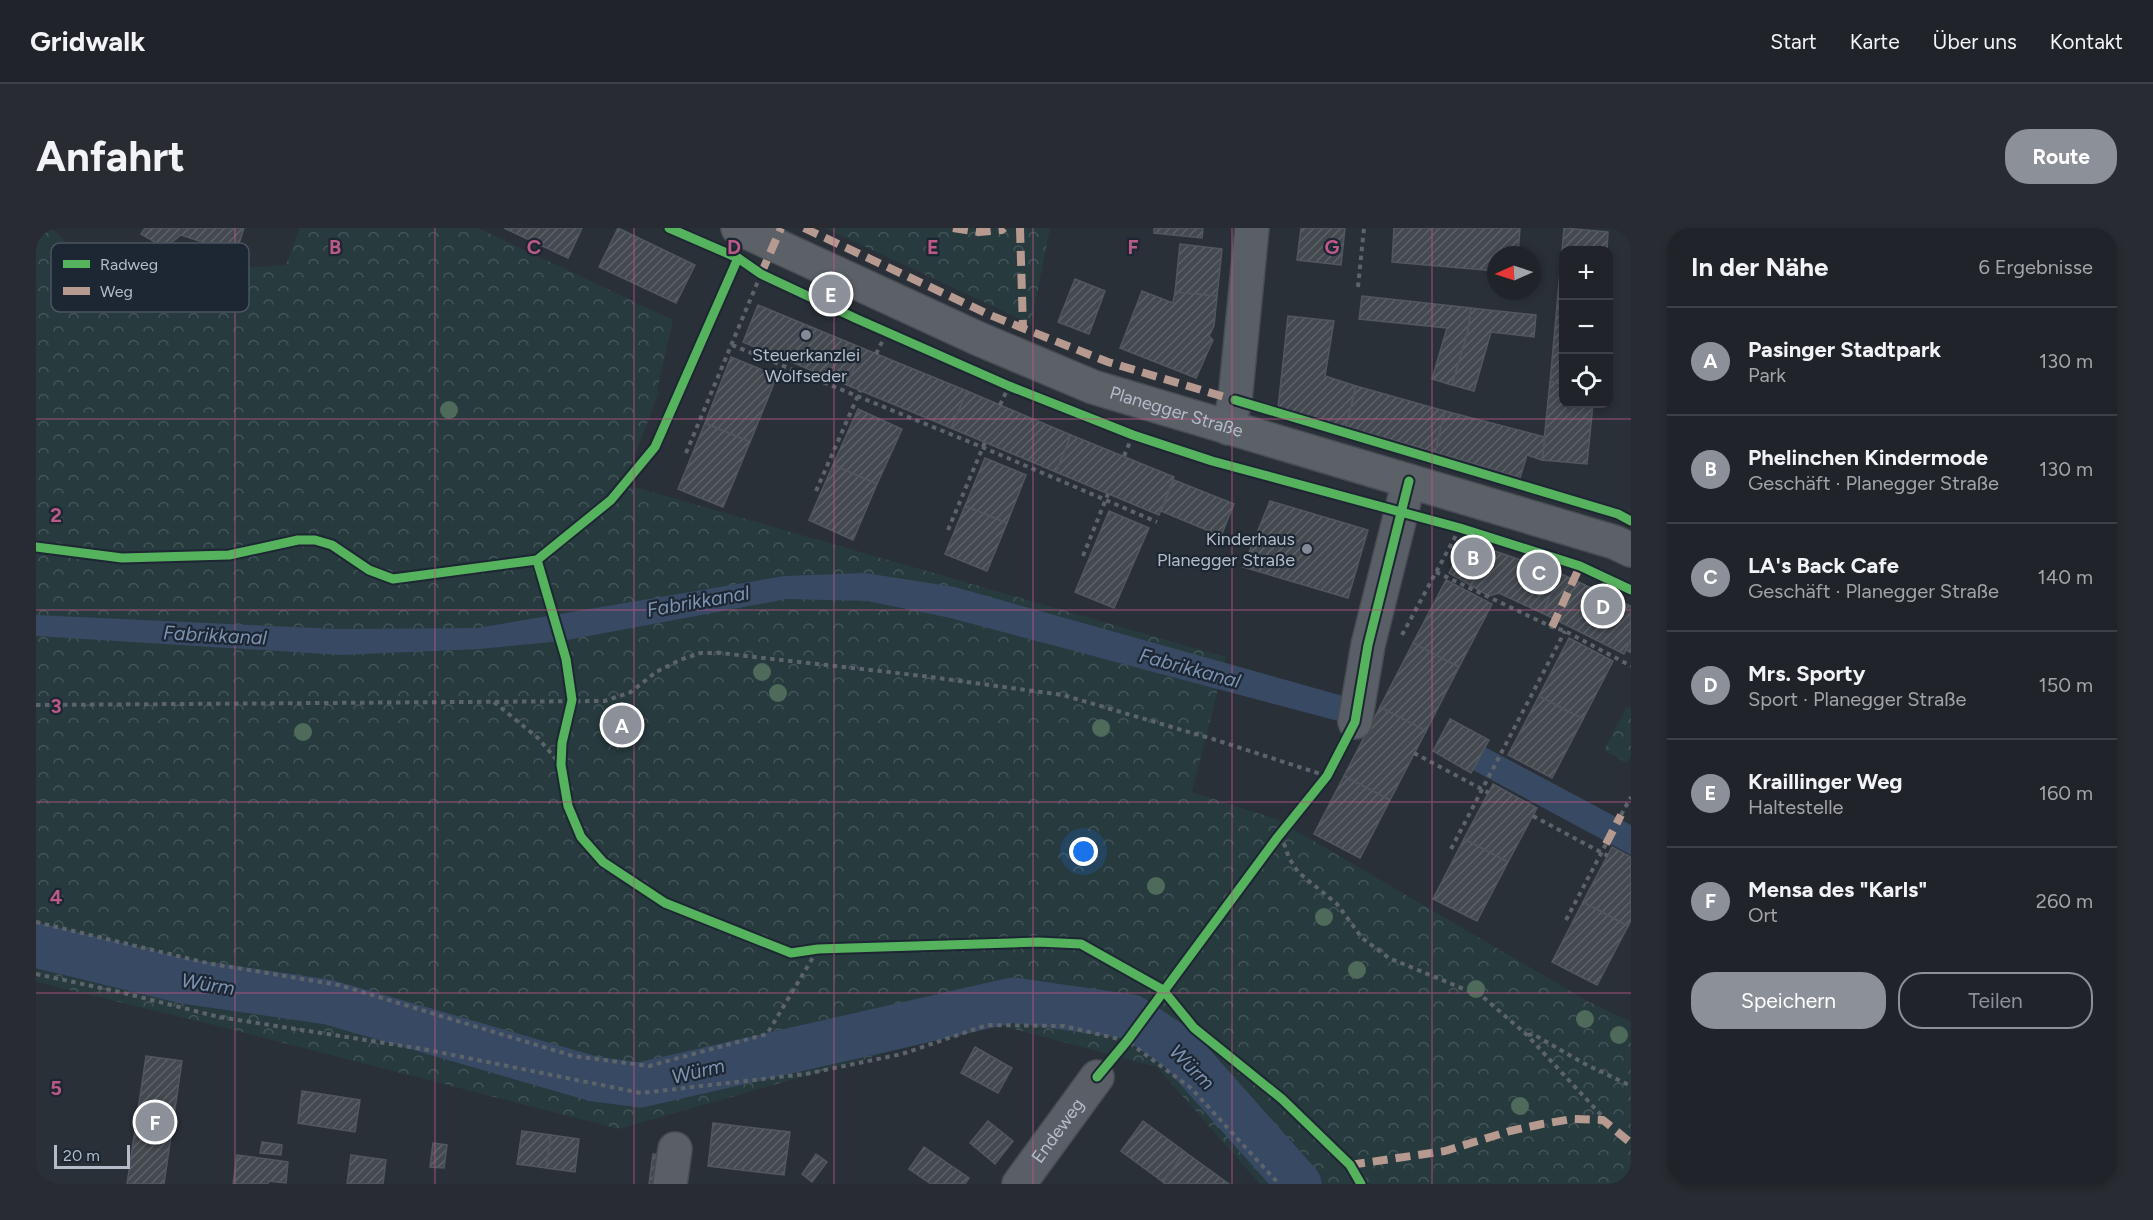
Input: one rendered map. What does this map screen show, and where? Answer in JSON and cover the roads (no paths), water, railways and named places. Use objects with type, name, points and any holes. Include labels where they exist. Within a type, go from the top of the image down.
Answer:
[{"type":"main road","name":"Planegger Straße","points":[[738,228],[979,339],[1093,387],[1614,542],[1631,550]]},
{"type":"street","points":[[1228,428],[1234,400],[1252,228]]},
{"type":"street","points":[[1355,722],[1368,645],[1409,481]]},
{"type":"street","name":"Endeweg","points":[[1019,1184],[1097,1077]]},
{"type":"street","points":[[670,1184],[675,1149]]},
{"type":"water","name":"Fabrikkanal","points":[[865,573],[955,587],[1350,698],[1342,722],[950,618],[867,601],[787,599],[562,641],[480,649],[341,655],[36,636],[36,615],[337,629],[477,628],[784,576]]},
{"type":"water","points":[[1485,747],[1631,825],[1631,855],[1473,770]]},
{"type":"waterway","name":"Würm","points":[[36,945],[183,981],[328,1002],[594,1079],[640,1085],[1013,1000],[1132,1017],[1179,1049],[1299,1184]]},
{"type":"place","name":"Kraillinger Weg","points":[[831,294]]},
{"type":"place","name":"Steuerkanzlei Wolfseder","points":[[806,335]]},
{"type":"place","name":"Kinderhaus Planegger Straße","points":[[1307,549]]},
{"type":"place","name":"Phelinchen Kindermode","points":[[1473,557]]},
{"type":"place","name":"LA's Back Cafe","points":[[1539,572]]},
{"type":"place","name":"Mrs. Sporty","points":[[1603,606]]},
{"type":"place","name":"Pasinger Stadtpark","points":[[622,725]]},
{"type":"place","name":"Mensa des \"Karls\"","points":[[155,1122]]}]
